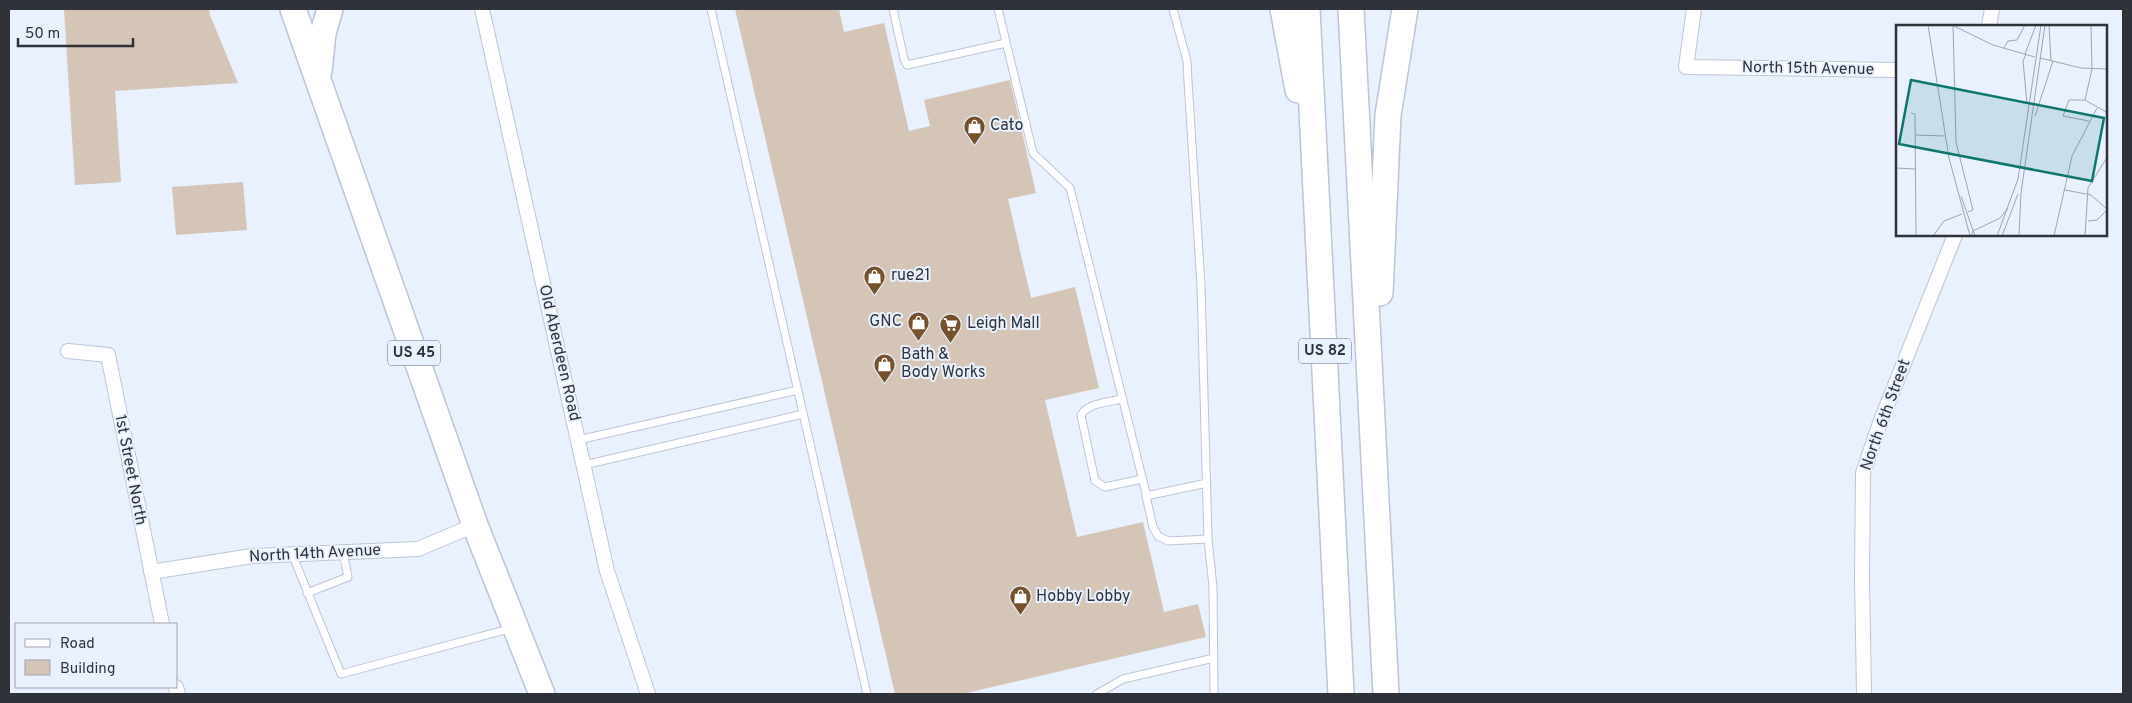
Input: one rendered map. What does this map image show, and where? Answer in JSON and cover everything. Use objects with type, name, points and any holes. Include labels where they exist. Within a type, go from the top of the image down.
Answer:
[{"type":"highway","name":"US 45","points":[[293,9],[475,525],[542,694]]},
{"type":"highway","points":[[318,79],[323,33],[330,9]]},
{"type":"highway","points":[[1283,9],[1318,200]]},
{"type":"highway","name":"US 82","points":[[1307,9],[1318,200],[1341,694]]},
{"type":"highway","name":"US 82","points":[[1351,9],[1385,694]]},
{"type":"highway","points":[[1372,407],[1384,218],[1388,115],[1405,9]]},
{"type":"street","name":"Old Aberdeen Road","points":[[482,9],[607,571],[648,694]]},
{"type":"street","name":"North 15th Avenue","points":[[1694,9],[1686,67],[1896,70]]},
{"type":"street","points":[[1989,25],[1992,9]]},
{"type":"street","name":"North 6th Street","points":[[1864,694],[1863,473],[1880,423],[1955,236]]},
{"type":"street","name":"1st Street North","points":[[68,351],[108,355],[162,623]]},
{"type":"street","name":"North 14th Avenue","points":[[151,572],[252,556],[418,549],[475,525]]},
{"type":"lane","points":[[711,9],[867,694]]},
{"type":"lane","points":[[893,9],[907,65],[1006,43]]},
{"type":"lane","points":[[998,9],[1032,153],[1070,188],[1153,527],[1158,536],[1168,541],[1208,539]]},
{"type":"lane","points":[[1173,9],[1187,60],[1201,286],[1208,539],[1213,587],[1214,694]]},
{"type":"lane","points":[[578,440],[798,390]]},
{"type":"lane","points":[[1122,399],[1091,406],[1083,411],[1081,415],[1091,468],[1095,481],[1105,487],[1142,479]]},
{"type":"lane","points":[[584,465],[803,414]]},
{"type":"lane","points":[[1147,497],[1207,483]]},
{"type":"lane","points":[[307,593],[348,577],[343,552]]},
{"type":"lane","points":[[292,554],[341,674],[515,628]]},
{"type":"lane","points":[[1097,694],[1123,679],[1214,658]]},
{"type":"building","points":[[64,9],[209,9],[238,83],[115,91],[121,182],[75,185]]},
{"type":"building","name":"Leigh Mall","points":[[735,9],[839,9],[844,32],[884,23],[909,131],[930,126],[924,100],[1010,80],[1036,193],[1008,199],[1031,298],[1075,287],[1099,388],[1045,400],[1077,537],[1143,522],[1164,612],[1198,604],[1206,637],[962,694],[895,694]]},
{"type":"building","points":[[243,182],[247,230],[176,235],[172,187]]},
{"type":"place","name":"Cato","points":[[974,145]]},
{"type":"place","name":"rue21","points":[[875,295]]},
{"type":"place","name":"GNC","points":[[918,341]]},
{"type":"place","name":"Leigh Mall","points":[[951,343]]},
{"type":"place","name":"Bath & Body Works","points":[[885,383]]},
{"type":"place","name":"Hobby Lobby","points":[[1020,616]]}]
